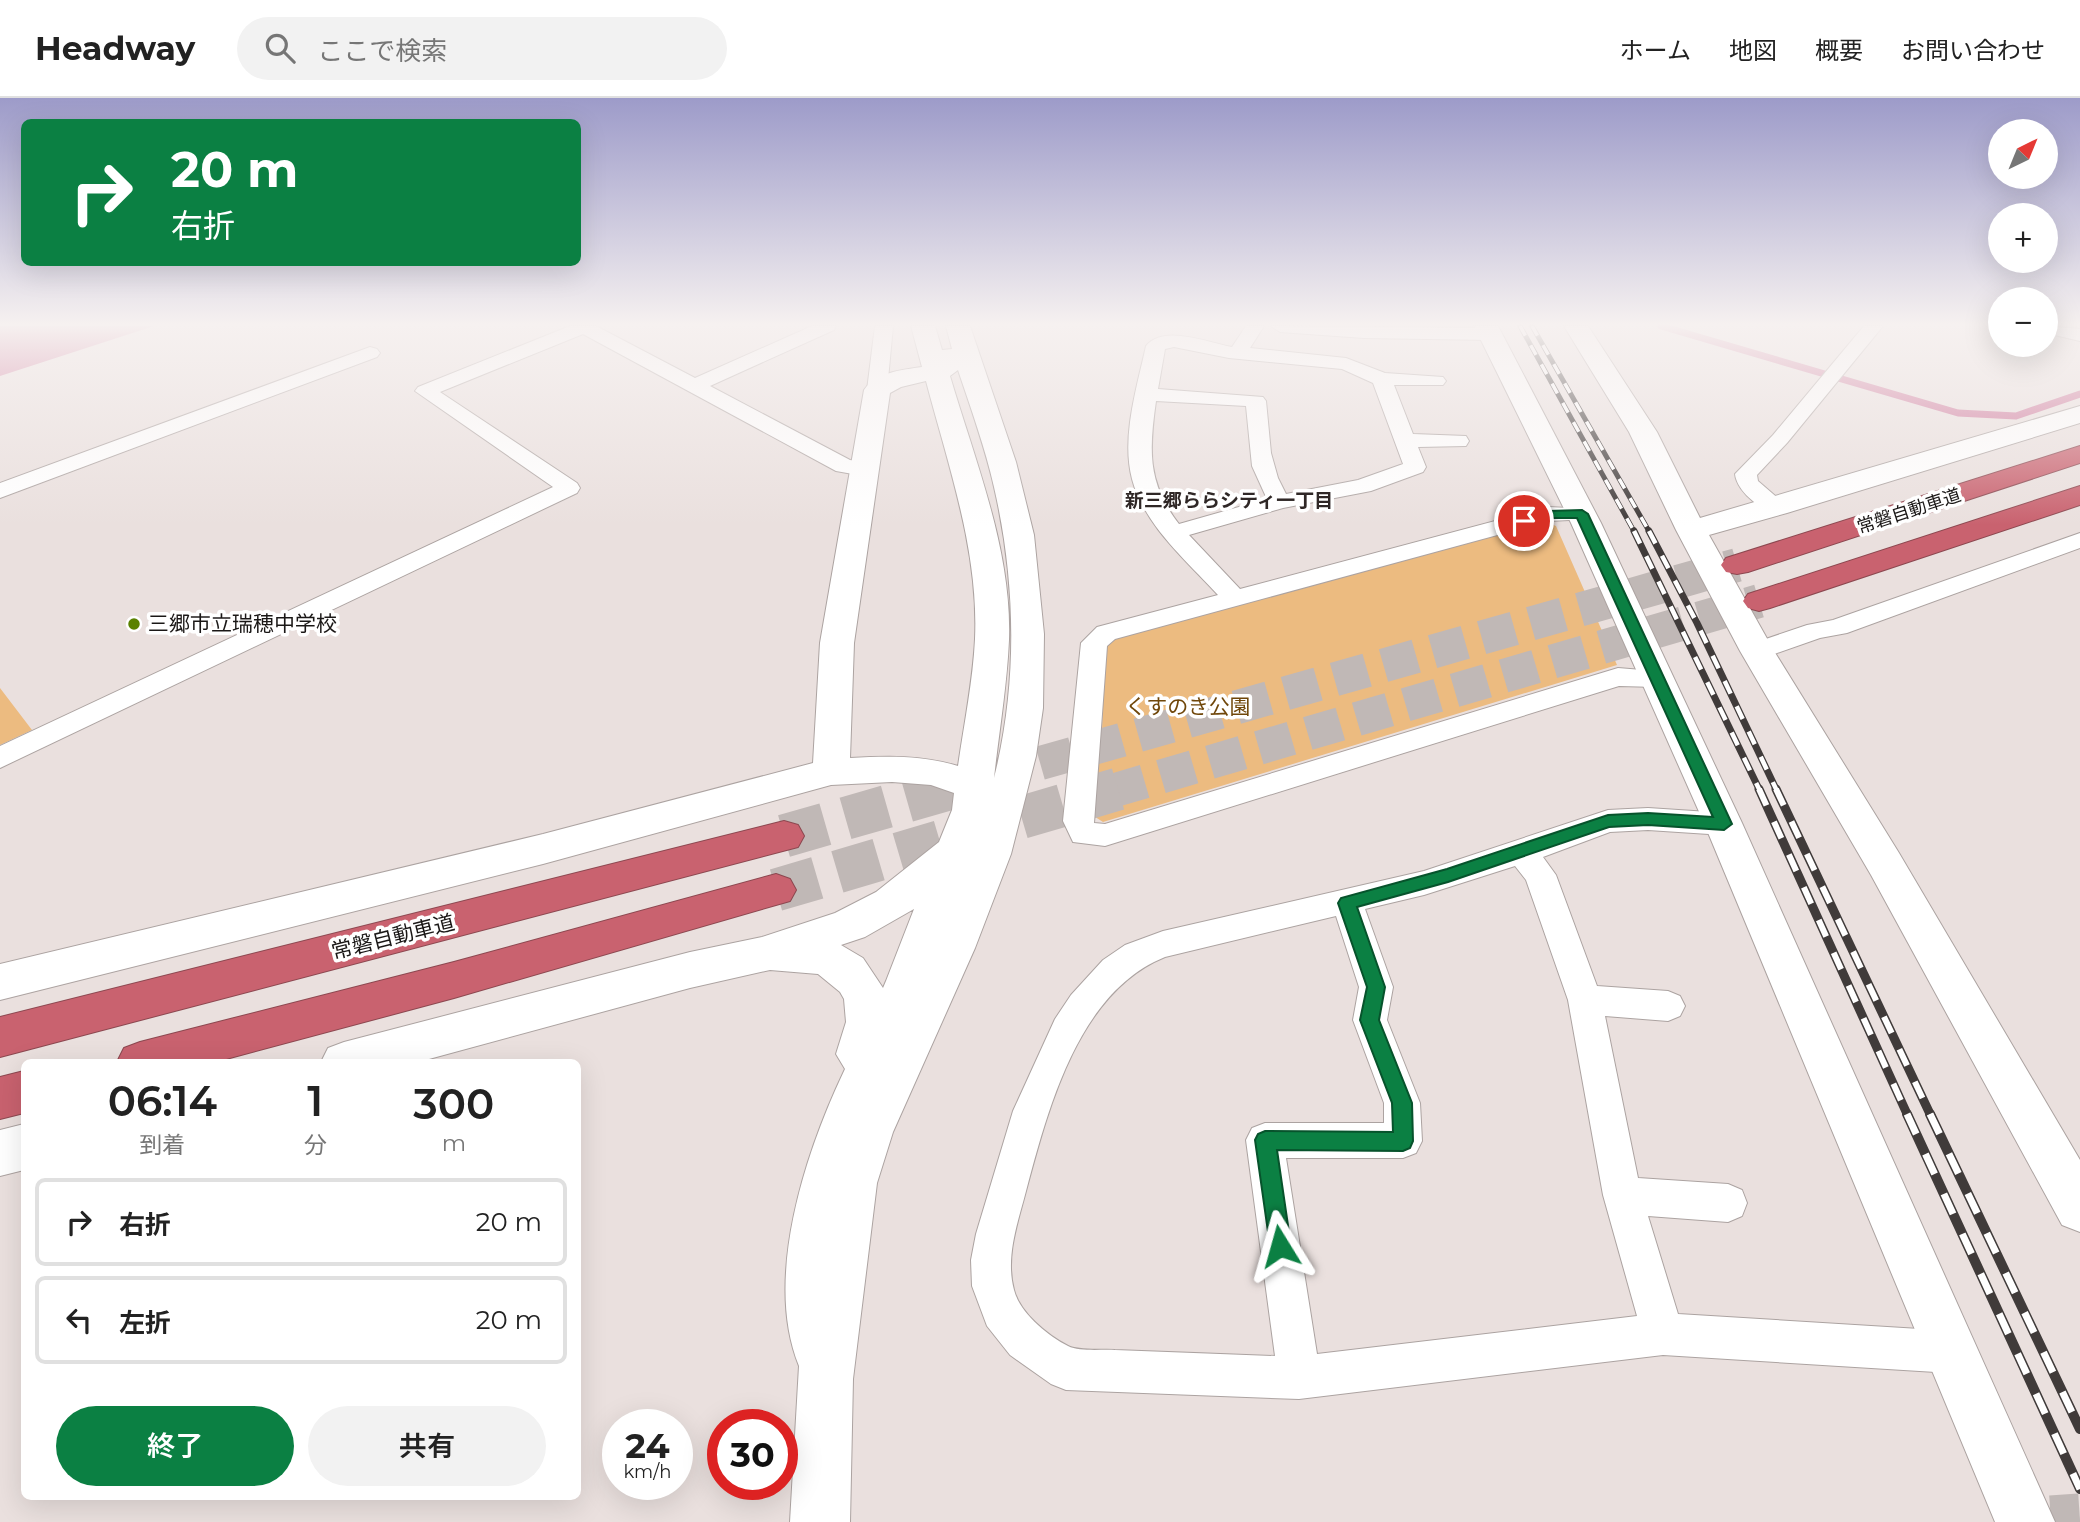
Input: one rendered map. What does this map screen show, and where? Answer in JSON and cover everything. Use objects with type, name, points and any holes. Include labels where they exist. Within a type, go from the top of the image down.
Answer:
[{"type":"highway","name":"常磐自動車道","points":[[1737,565],[2080,454]]},
{"type":"highway","name":"常磐自動車道","points":[[1759,601],[2080,495]]},
{"type":"highway","name":"常磐自動車道","points":[[0,1037],[784,835]]},
{"type":"highway","points":[[151,1059],[454,980],[776,890]]},
{"type":"highway","points":[[0,1098],[21,1093]]},
{"type":"street","points":[[0,491],[264,392]]},
{"type":"street","points":[[0,758],[569,488],[427,392]]},
{"type":"street","points":[[706,392],[844,466],[864,469]]},
{"type":"street","points":[[831,772],[837,643],[877,392]]},
{"type":"street","points":[[820,1522],[825,1375],[837,1302],[842,1242],[862,1148],[943,974],[975,896],[990,794],[992,639],[989,578],[980,528],[941,392]]},
{"type":"street","points":[[825,1375],[810,1301],[822,1194],[849,1111],[908,981],[971,810],[990,794],[1018,752],[1028,662],[1021,546],[1003,464],[977,392]]},
{"type":"street","points":[[1175,532],[1280,502],[1363,486],[1415,467],[1387,392]]},
{"type":"street","points":[[1522,392],[1582,514],[1772,931],[2025,1522]]},
{"type":"street","points":[[1618,392],[1643,432],[1691,530],[1757,651],[2073,1183]]},
{"type":"street","points":[[1777,506],[1747,483],[1746,474],[1817,392]]},
{"type":"street","points":[[1234,598],[1175,532],[1152,501],[1143,481],[1140,467],[1146,394],[1256,401],[1260,461],[1271,489],[1280,502]]},
{"type":"street","points":[[1691,530],[2080,414]]},
{"type":"street","points":[[1405,440],[1458,441]]},
{"type":"street","points":[[1582,514],[1548,514],[1106,632],[1094,643],[1078,821],[1084,834],[1105,835],[1618,677],[1657,678]]},
{"type":"street","points":[[1757,651],[1816,631],[1838,627],[2080,540]]},
{"type":"street","points":[[0,982],[543,849],[831,772],[892,769],[932,772],[990,794]]},
{"type":"street","points":[[1724,824],[1637,819],[1608,821],[1424,883],[1141,951],[1120,965],[1102,982],[1074,1021],[1037,1094],[1026,1123],[991,1253],[996,1300],[1012,1328],[1034,1349],[1066,1369],[1299,1378],[1663,1334],[1952,1352]]},
{"type":"street","points":[[355,1059],[690,970],[762,956],[850,925],[891,904],[956,851]]},
{"type":"street","points":[[1522,852],[1540,875],[1585,1000],[1622,1195],[1663,1334]]},
{"type":"street","points":[[1299,1378],[1265,1140],[1403,1141],[1402,1103],[1370,1020],[1376,987],[1347,903]]},
{"type":"street","points":[[762,956],[817,956],[843,966],[859,983],[867,1002],[868,1024],[859,1052],[849,1111]]},
{"type":"street","points":[[1585,1000],[1668,1006]]},
{"type":"street","points":[[0,1153],[21,1148]]},
{"type":"street","points":[[1622,1195],[1728,1203]]},
{"type":"green space","name":"くすのき公園","points":[[1546,522],[1556,526],[1617,665],[1103,822],[1092,815],[1102,730],[1105,647],[1115,639]]},
{"type":"green space","points":[[0,688],[32,730],[0,745]]},
{"type":"waterway","points":[[1888,392],[1958,413],[2016,416],[2080,394]]},
{"type":"tunnel","points":[[942,791],[1737,565]]},
{"type":"tunnel","points":[[1112,791],[1759,601]]},
{"type":"tunnel","points":[[784,836],[948,789]]},
{"type":"tunnel","points":[[776,890],[1118,789]]},
{"type":"tunnel","points":[[2051,1522],[2080,1520]]},
{"type":"railway","points":[[1557,392],[1635,533]]},
{"type":"railway","points":[[1570,392],[1650,533]]},
{"type":"railway","points":[[1649,531],[1697,623],[1777,791]]},
{"type":"railway","points":[[1635,533],[1760,791]]},
{"type":"railway","points":[[1759,789],[1908,1116]]},
{"type":"railway","points":[[1776,789],[1931,1116]]},
{"type":"railway","points":[[1907,1114],[2080,1489]]},
{"type":"railway","points":[[1930,1114],[2080,1429]]},
{"type":"place","name":"三郷市立瑞穂中学校","points":[[134,624]]},
{"type":"district","name":"新三郷ららシティ一丁目","points":[[1229,500]]},
{"type":"route","points":[[1280,1246],[1265,1140],[1403,1141],[1402,1103],[1370,1020],[1376,987],[1347,903],[1424,883],[1608,821],[1626,818],[1724,824],[1582,514],[1548,514],[1524,521]]}]
